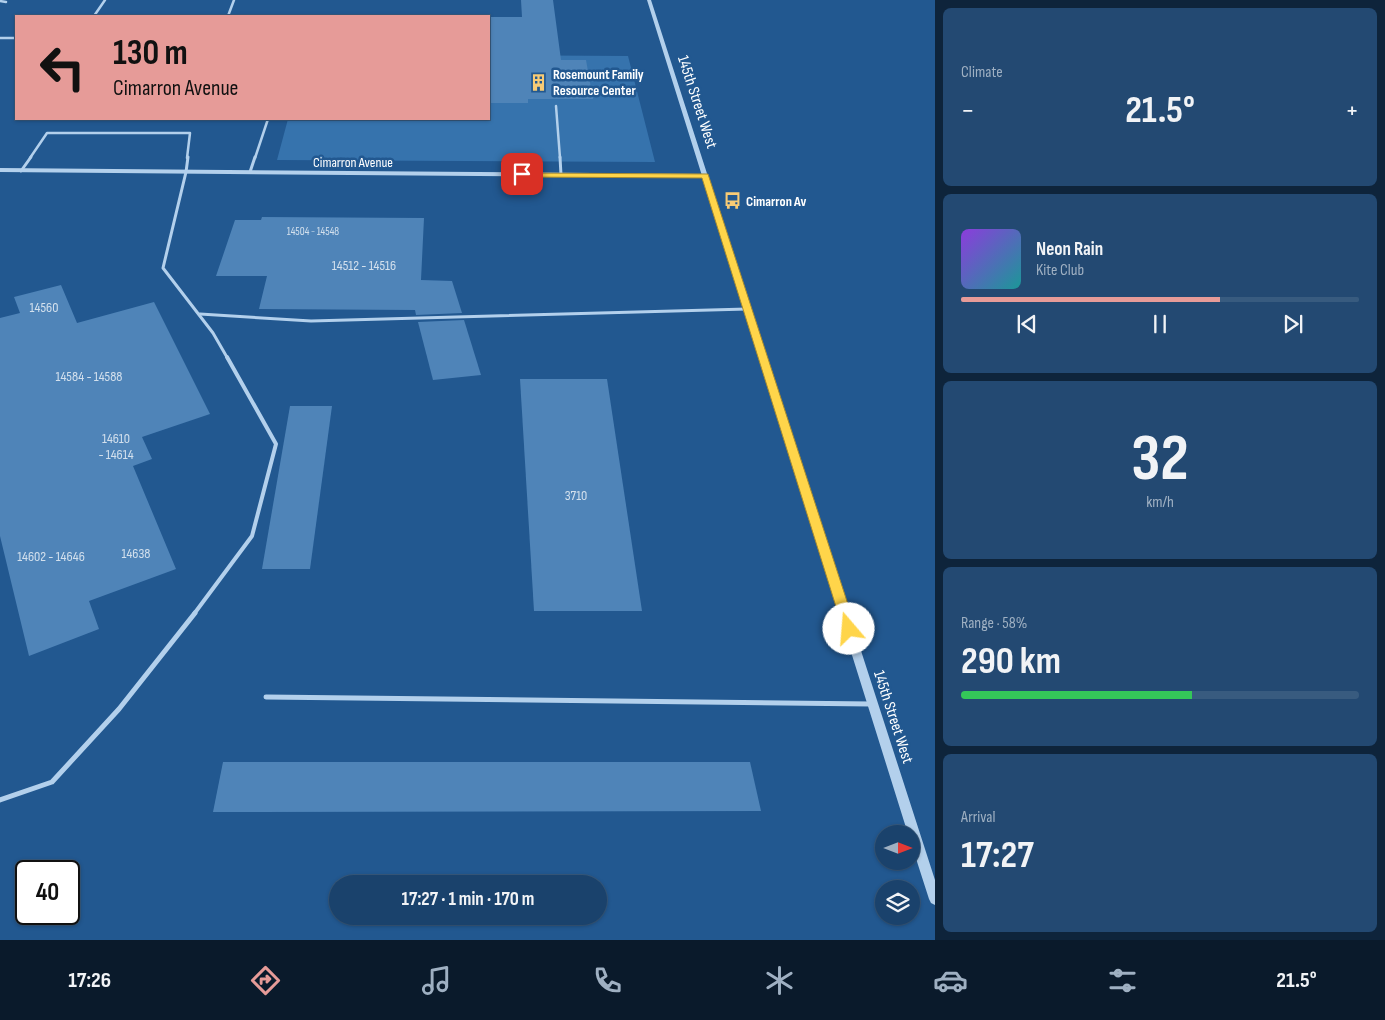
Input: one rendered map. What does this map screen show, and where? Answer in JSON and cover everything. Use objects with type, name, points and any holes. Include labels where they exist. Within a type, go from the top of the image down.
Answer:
[{"type":"street","name":"145th Street West","points":[[649,0],[935,899]]},
{"type":"street","name":"Cimarron Avenue","points":[[0,170],[705,176]]},
{"type":"lane","points":[[95,15],[105,0]]},
{"type":"lane","points":[[228,15],[234,0]]},
{"type":"lane","points":[[0,1],[6,2]]},
{"type":"lane","points":[[0,38],[15,38]]},
{"type":"lane","points":[[556,106],[560,175]]},
{"type":"lane","points":[[250,172],[268,120]]},
{"type":"lane","points":[[0,800],[52,782],[118,709],[204,600],[252,536],[276,444],[214,332],[163,268],[186,172],[190,133],[47,133],[21,170]]},
{"type":"lane","points":[[200,314],[311,321],[748,309]]},
{"type":"lane","points":[[266,697],[873,704]]},
{"type":"shaded area","points":[[490,55],[628,56],[655,162],[277,160],[288,120],[490,120]]},
{"type":"building","points":[[521,0],[553,0],[561,60],[586,60],[593,99],[528,99],[528,103],[490,103],[490,17],[522,17]]},
{"type":"building","points":[[262,217],[424,218],[421,280],[452,281],[462,313],[416,315],[415,310],[259,309],[267,276],[216,276],[235,220],[261,220]]},
{"type":"building","points":[[61,285],[77,323],[154,302],[210,414],[142,437],[152,459],[133,466],[176,569],[89,601],[99,629],[29,656],[0,536],[0,318],[20,313],[14,297]]},
{"type":"building","points":[[464,320],[481,375],[433,380],[418,322]]},
{"type":"building","points":[[520,379],[607,379],[642,611],[534,611]]},
{"type":"building","points":[[290,406],[332,406],[310,569],[262,569]]},
{"type":"building","points":[[223,762],[750,762],[761,811],[213,812]]},
{"type":"place","name":"Rosemount Family Resource Center","points":[[539,82]]},
{"type":"place","name":"Cimarron Av","points":[[732,201]]},
{"type":"route","points":[[522,174],[705,176],[849,629]]}]
